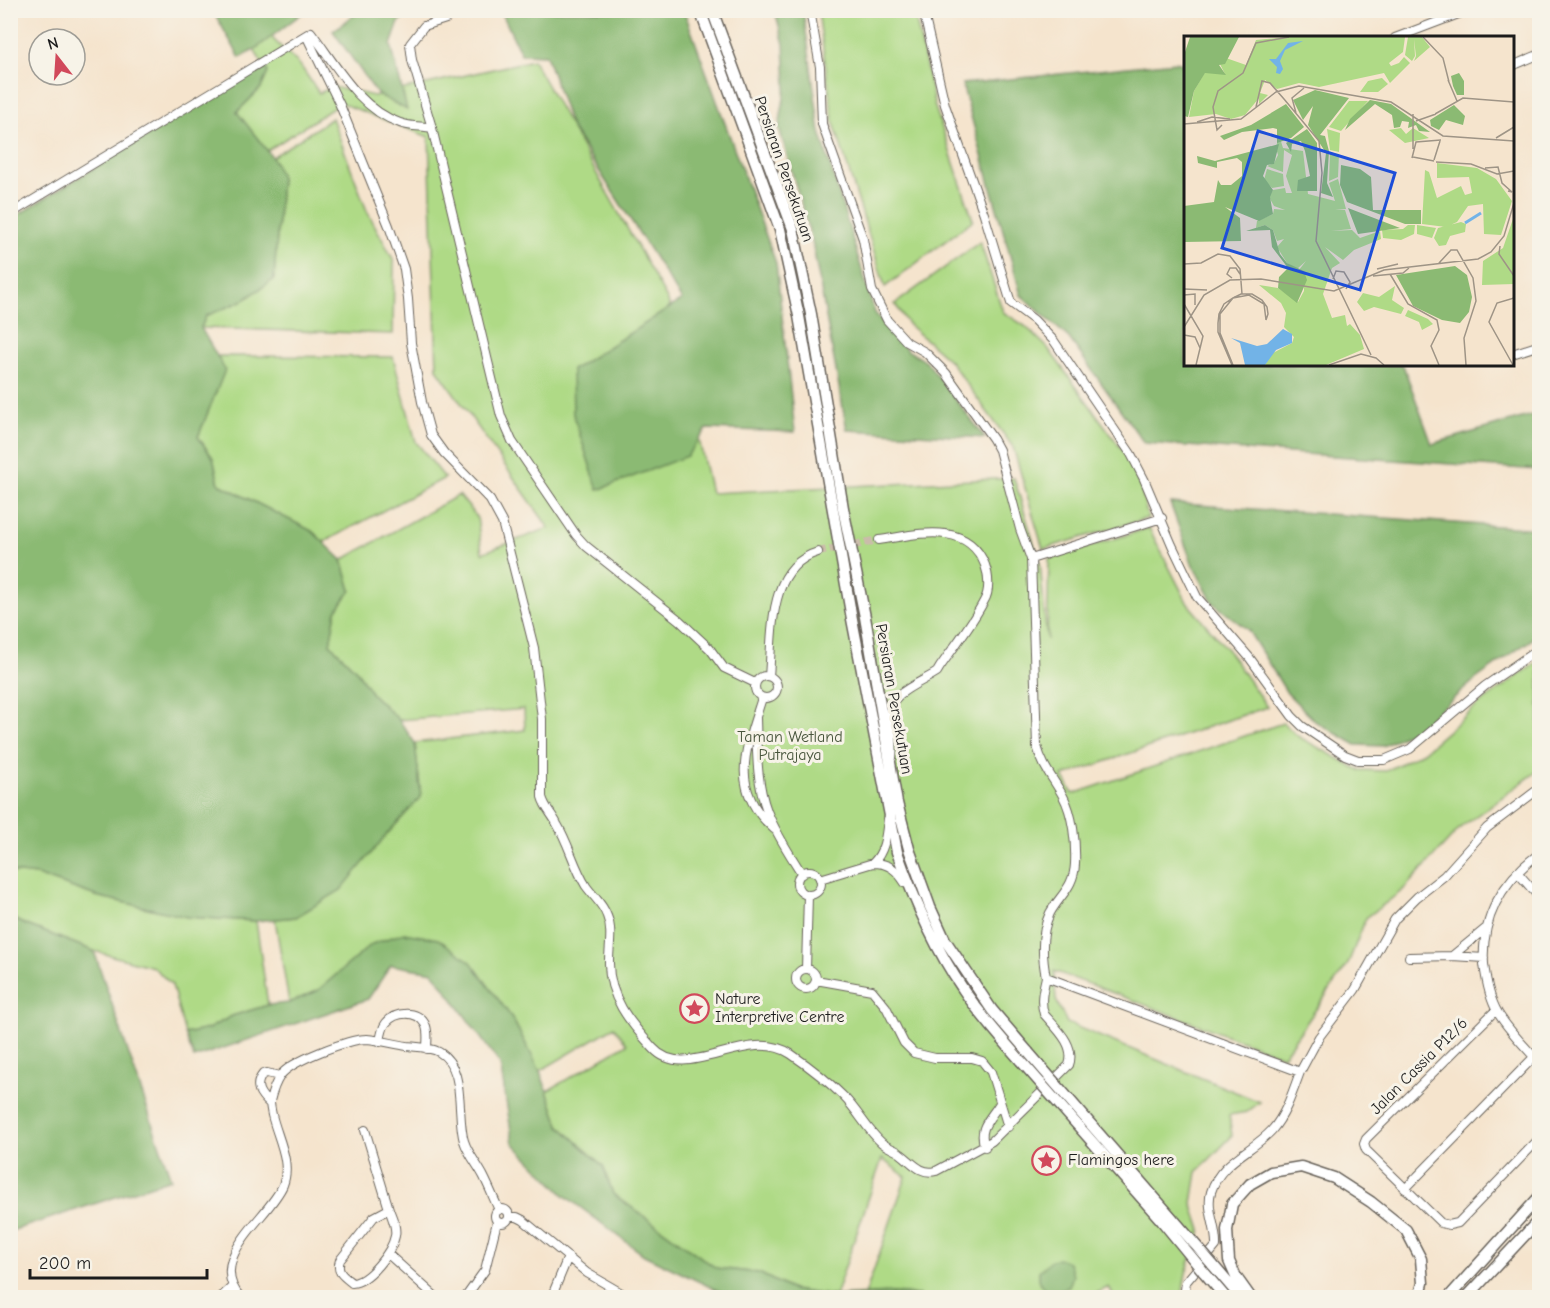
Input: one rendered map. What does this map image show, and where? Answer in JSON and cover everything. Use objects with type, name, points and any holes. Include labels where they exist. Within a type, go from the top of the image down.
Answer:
[{"type":"main road","name":"Persiaran Persekutuan","points":[[700,10],[780,229],[799,316],[852,619],[889,812],[897,852],[909,888],[935,944],[963,989],[1021,1061],[1162,1221],[1241,1298]]},
{"type":"main road","name":"Persiaran Persekutuan","points":[[712,10],[793,229],[811,314],[843,508],[865,617],[897,803],[909,849],[930,907],[945,940],[992,1010],[1208,1268],[1226,1298]]},
{"type":"main road","points":[[1251,1298],[1236,1277],[1229,1261],[1227,1230],[1232,1204],[1250,1184],[1271,1172],[1301,1167],[1334,1178],[1371,1202],[1406,1230],[1421,1259],[1423,1283],[1419,1298]]},
{"type":"main road","points":[[1448,1298],[1539,1196]]},
{"type":"main road","points":[[1468,1298],[1539,1219]]},
{"type":"street","points":[[306,35],[340,105],[404,269],[411,343],[431,435],[444,453],[490,500],[502,522],[534,648],[542,718],[542,797],[544,805],[558,824],[585,884],[607,916],[610,937],[609,975],[613,991],[622,1010],[654,1050],[674,1059],[698,1060],[759,1045],[770,1045],[788,1052],[818,1073],[845,1098],[880,1142],[899,1152],[922,1171],[929,1173],[936,1172],[984,1147],[1069,1065],[1070,1048],[1044,1014],[1042,994],[1046,977],[1043,961],[1047,921],[1068,890],[1075,866],[1072,829],[1064,797],[1046,770],[1038,746],[1031,559],[1020,529],[999,450],[946,373],[925,352],[907,342],[887,320],[872,290],[863,239],[822,123],[820,67],[810,10]]},
{"type":"street","points":[[923,10],[945,105],[984,214],[1011,303],[1034,320],[1054,341],[1131,454],[1197,597],[1249,657],[1283,707],[1302,726],[1333,748],[1358,760],[1384,760],[1410,749],[1485,686],[1539,648]]},
{"type":"street","points":[[1400,36],[1469,10]]},
{"type":"street","points":[[446,19],[424,26],[410,44],[412,60],[432,128],[501,416],[512,441],[576,535],[586,546],[678,620],[710,649],[724,668],[755,683]]},
{"type":"street","points":[[10,214],[311,32],[356,93],[378,113],[402,124],[432,128]]},
{"type":"street","points":[[1514,65],[1539,54]]},
{"type":"street","points":[[1514,353],[1539,345]]},
{"type":"street","points":[[1031,559],[1162,518]]},
{"type":"street","points":[[879,540],[949,533],[961,537],[972,545],[985,564],[988,582],[985,600],[936,672],[899,695],[892,702],[890,712],[893,742],[891,766]]},
{"type":"street","points":[[769,676],[776,601],[781,586],[786,576],[800,560],[818,552]]},
{"type":"street","points":[[755,683],[764,676],[769,676],[777,683],[778,688],[772,697],[762,698]]},
{"type":"street","points":[[755,683],[756,692],[762,698]]},
{"type":"street","points":[[762,698],[749,737],[744,765],[746,786],[750,802],[759,817],[776,832]]},
{"type":"street","points":[[756,718],[762,794],[776,832],[802,874]]},
{"type":"street","points":[[1184,1298],[1186,1282],[1216,1246],[1216,1231],[1209,1205],[1211,1190],[1226,1167],[1278,1122],[1318,1037],[1355,990],[1395,919],[1417,897],[1444,876],[1487,828],[1539,788]]},
{"type":"street","points":[[873,863],[885,843],[889,812]]},
{"type":"street","points":[[1539,853],[1517,872],[1493,906],[1485,929],[1484,958],[1487,982],[1496,1010],[1537,1060],[1405,1189],[1441,1223],[1449,1225],[1458,1223],[1539,1138]]},
{"type":"street","points":[[820,879],[873,863],[896,870],[909,888]]},
{"type":"street","points":[[812,872],[820,879],[818,890],[808,895],[803,894],[797,887],[802,874],[812,872]]},
{"type":"street","points":[[1517,872],[1539,898]]},
{"type":"street","points":[[806,969],[808,895]]},
{"type":"street","points":[[1452,956],[1485,929]]},
{"type":"street","points":[[1409,957],[1484,958]]},
{"type":"street","points":[[806,969],[814,972],[816,980],[812,987],[807,989],[799,985],[797,977],[802,970],[806,969]]},
{"type":"street","points":[[1046,977],[1300,1072]]},
{"type":"street","points":[[816,980],[872,990],[886,1007],[904,1043],[914,1053],[935,1058],[972,1058],[982,1062],[991,1072],[1008,1126]]},
{"type":"street","name":"Jalan Cassia P12/6","points":[[1405,1189],[1366,1150],[1364,1144],[1366,1139],[1496,1010]]},
{"type":"street","points":[[380,1042],[386,1023],[400,1014],[408,1013],[424,1023],[427,1030],[427,1049]]},
{"type":"street","points":[[270,1104],[279,1077],[302,1061],[344,1043],[366,1039],[438,1051],[450,1064],[461,1099],[464,1141],[484,1176],[499,1210]]},
{"type":"street","points":[[241,1298],[232,1287],[231,1259],[242,1239],[275,1198],[285,1179],[284,1156],[270,1104],[258,1089],[258,1083],[263,1074],[279,1077]]},
{"type":"street","points":[[984,1147],[981,1134],[984,1125],[1000,1102]]},
{"type":"street","points":[[365,1130],[395,1226],[395,1236],[387,1254],[358,1282],[352,1283],[341,1274],[337,1267],[339,1260],[374,1217],[389,1209]]},
{"type":"street","points":[[499,1210],[508,1213],[509,1218]]},
{"type":"street","points":[[465,1298],[485,1270],[497,1222],[495,1213],[499,1210]]},
{"type":"street","points":[[497,1222],[502,1224],[509,1218],[517,1217],[523,1220],[587,1273],[630,1298]]},
{"type":"street","points":[[387,1254],[437,1298]]},
{"type":"street","points":[[551,1298],[568,1257]]},
{"type":"street","points":[[220,1298],[232,1287]]},
{"type":"green space","points":[[361,10],[415,11],[399,22],[391,45],[407,110],[377,94],[333,31]]},
{"type":"green space","points":[[803,10],[820,132],[875,313],[907,350],[927,362],[985,438],[847,430],[812,241],[779,128],[786,86],[784,44],[775,11]]},
{"type":"green space","points":[[213,11],[305,11],[240,58]]},
{"type":"green space","name":"Taman Wetland Putrajaya","points":[[229,11],[255,11],[274,40],[300,65],[319,93],[333,87],[374,96],[533,60],[668,301],[711,493],[1014,478],[1040,563],[1047,640],[1049,559],[1149,528],[1188,604],[1227,649],[1267,707],[1063,776],[1073,794],[1283,723],[1299,737],[1359,770],[1386,771],[1423,752],[1479,704],[1539,661],[1539,770],[1461,827],[1403,890],[1366,918],[1348,964],[1283,1056],[1054,971],[1056,1000],[1067,1023],[1260,1102],[1247,1112],[1229,1115],[1232,1136],[1197,1172],[1192,1203],[1201,1230],[1186,1273],[1182,1297],[1114,1297],[1109,1287],[1087,1298],[921,1298],[919,1295],[892,1293],[865,1295],[906,1177],[882,1159],[835,1296],[792,1290],[759,1273],[716,1268],[613,1194],[603,1166],[559,1125],[547,1091],[627,1044],[614,1027],[540,1071],[512,1018],[438,939],[341,972],[317,991],[289,1003],[275,919],[296,917],[388,833],[421,797],[415,743],[525,730],[524,709],[399,720],[372,694],[356,670],[330,644],[336,611],[351,590],[342,560],[459,495],[477,517],[482,553],[549,528],[437,369],[429,137],[341,103],[268,150],[235,234],[237,112],[261,88],[268,72]]},
{"type":"green space","points":[[501,11],[684,11],[776,263],[795,432],[707,429],[687,456],[598,490],[573,414],[572,370],[682,300],[571,127],[546,55],[521,54]]},
{"type":"green space","points":[[818,11],[914,11],[935,107],[973,220],[885,287],[833,120]]},
{"type":"green space","points":[[1176,62],[1184,64],[1184,366],[1403,366],[1432,444],[1539,413],[1539,470],[1144,443],[1069,338],[1021,295],[962,84]]},
{"type":"green space","points":[[264,66],[268,72],[261,88],[237,112],[272,157],[281,177],[274,279],[244,300],[206,316],[201,328],[225,370],[198,437],[213,458],[219,484],[312,531],[342,560],[351,590],[336,611],[330,644],[356,670],[372,694],[399,720],[415,743],[421,797],[341,890],[296,917],[256,921],[187,917],[96,896],[37,875],[11,872],[11,219]]},
{"type":"green space","points":[[332,118],[367,211],[394,261],[393,334],[201,328],[206,315],[244,300],[274,279],[281,177],[272,157]]},
{"type":"green space","points":[[980,242],[1003,312],[1025,326],[1047,347],[1126,455],[1141,488],[1148,518],[1043,549],[1013,447],[950,361],[908,324],[895,304]]},
{"type":"green space","points":[[217,356],[393,357],[416,442],[445,478],[324,542],[312,531],[219,484],[213,458],[198,437],[224,370]]},
{"type":"green space","points":[[1170,503],[1539,529],[1539,634],[1476,679],[1420,727],[1383,746],[1356,745],[1316,722],[1287,693],[1248,630],[1213,603],[1192,563]]},
{"type":"green space","points":[[10,872],[37,875],[96,896],[187,917],[256,921],[268,1005],[232,1016],[208,1029],[185,1034],[172,985],[153,967],[94,951],[19,922],[11,916]]},
{"type":"green space","points":[[11,916],[19,922],[94,951],[171,1179],[11,1231]]},
{"type":"green space","points":[[404,933],[438,939],[471,962],[512,1018],[540,1071],[559,1125],[603,1166],[613,1194],[716,1268],[759,1273],[792,1290],[835,1296],[892,1293],[921,1297],[731,1297],[644,1255],[564,1195],[513,1143],[500,1064],[433,972],[391,965],[368,999],[194,1058],[185,1034],[208,1029],[232,1016],[268,1005],[289,1003],[317,991],[372,944]]},
{"type":"green space","points":[[1058,1258],[1069,1263],[1073,1275],[1069,1287],[1055,1292],[1046,1291],[1039,1282],[1039,1271],[1050,1261]]},
{"type":"tunnel","points":[[818,552],[879,540]]},
{"type":"place","name":"Nature Interpretive Centre","points":[[694,1008]]},
{"type":"place","name":"Flamingos here","points":[[1047,1160]]}]
